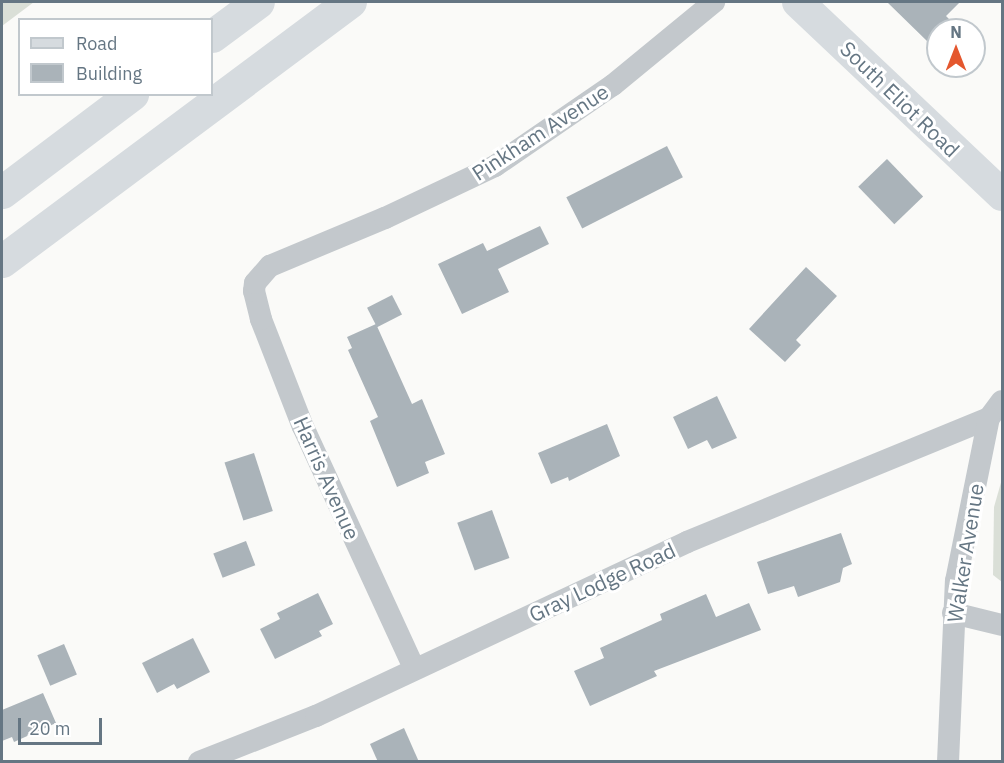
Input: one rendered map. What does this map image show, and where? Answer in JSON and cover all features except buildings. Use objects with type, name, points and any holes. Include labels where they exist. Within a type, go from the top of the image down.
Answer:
[{"type":"highway","points":[[213,35],[258,2]]},
{"type":"highway","points":[[2,261],[350,2]]},
{"type":"highway","points":[[2,192],[129,96]]},
{"type":"main road","name":"South Eliot Road","points":[[798,2],[1002,195]]},
{"type":"street","name":"Pinkham Avenue","points":[[255,283],[262,273],[277,262],[385,218],[495,166],[613,85],[714,2]]},
{"type":"street","name":"Harris Avenue","points":[[255,283],[261,319],[303,427],[414,668]]},
{"type":"street","name":"Gray Lodge Road","points":[[199,762],[316,716],[414,668],[687,543],[996,409]]},
{"type":"street","name":"Walker Avenue","points":[[948,762],[956,581],[996,409]]},
{"type":"street","points":[[953,613],[1002,625]]},
{"type":"shaded area","points":[[2,2],[34,2],[2,26]]},
{"type":"shaded area","points":[[1002,479],[1002,582],[993,575],[994,507]]}]
